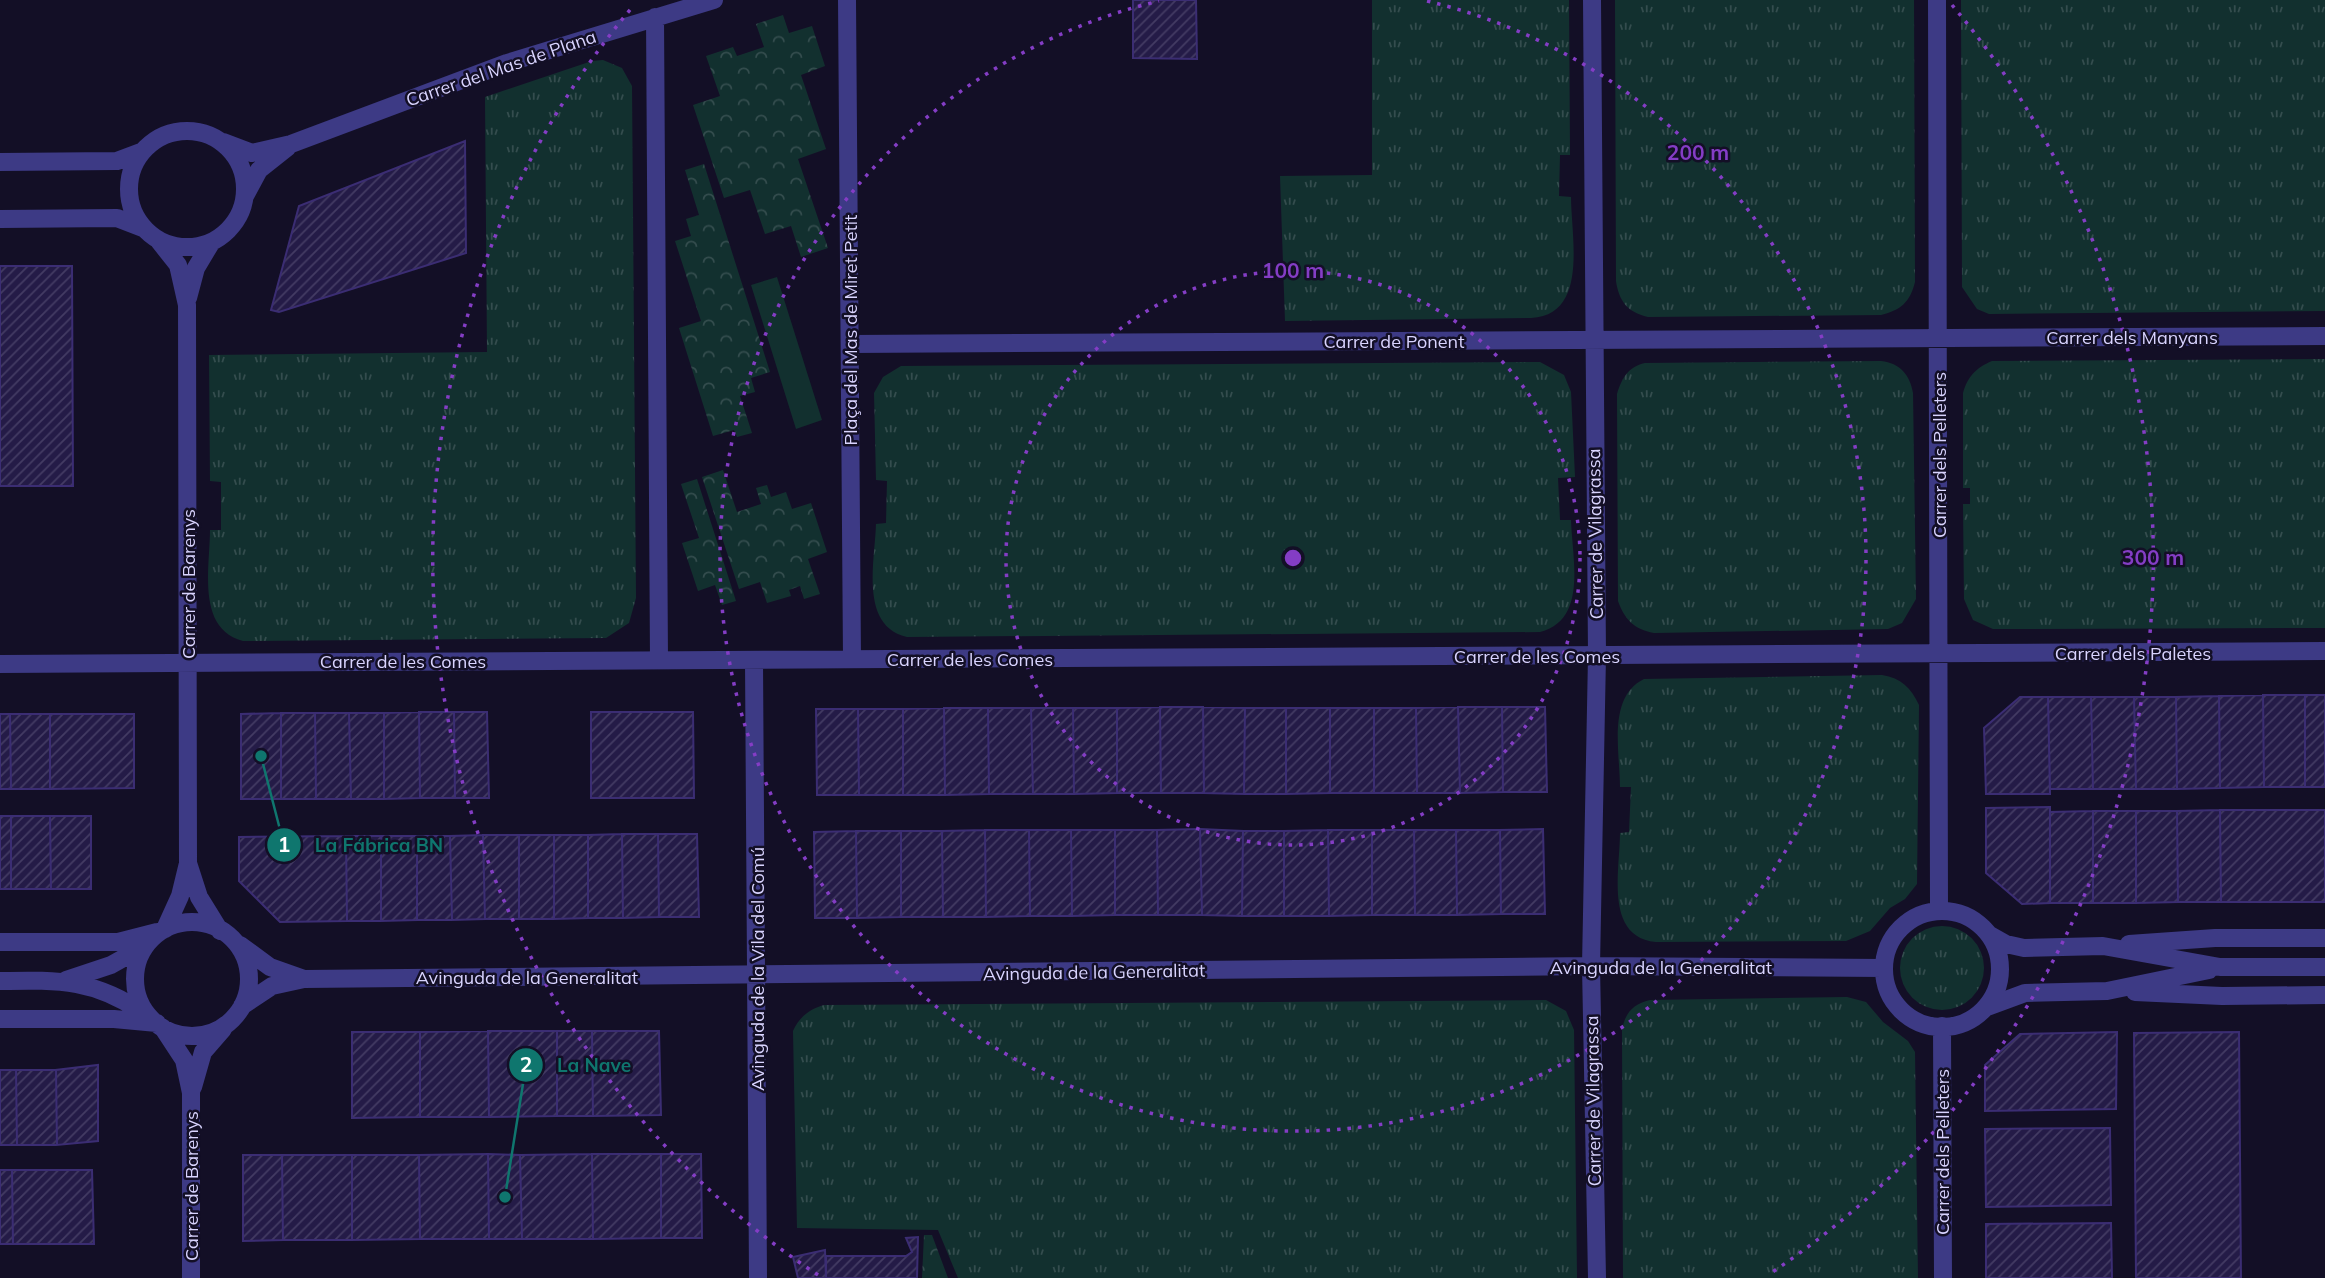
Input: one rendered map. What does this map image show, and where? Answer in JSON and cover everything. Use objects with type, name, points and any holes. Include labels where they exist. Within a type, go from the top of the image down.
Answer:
[{"type":"street","name":"Carrer del Mas de Plana","points":[[223,142],[252,153],[291,144],[416,95],[714,0]]},
{"type":"street","name":"Plaça del Mas de Miret Petit","points":[[847,0],[852,659]]},
{"type":"street","name":"Carrer de Vilagrassa","points":[[1592,0],[1597,656],[1591,967],[1597,1278]]},
{"type":"street","name":"Carrer dels Pelleters","points":[[1937,0],[1939,911]]},
{"type":"street","points":[[655,17],[659,660]]},
{"type":"street","points":[[0,162],[117,161],[141,152],[155,139],[172,132],[191,130],[223,142],[240,167],[245,196],[240,215],[228,231],[211,243],[194,247],[176,247],[159,241],[143,228],[117,218],[0,219]]},
{"type":"street","name":"Carrer del Mas de Plana","points":[[245,196],[259,170],[291,144]]},
{"type":"street","points":[[141,152],[128,182],[129,198],[143,228]]},
{"type":"street","name":"Carrer de Barenys","points":[[159,241],[178,265],[187,305],[188,863],[180,896],[163,930]]},
{"type":"street","name":"Carrer de Barenys","points":[[187,305],[195,268],[211,243]]},
{"type":"street","name":"Carrer dels Manyans","points":[[1938,339],[2325,336]]},
{"type":"street","name":"Carrer de Ponent","points":[[850,344],[1938,339]]},
{"type":"street","name":"Carrer dels Paletes","points":[[1940,655],[2325,651]]},
{"type":"street","name":"Carrer de les Comes","points":[[0,664],[1940,655]]},
{"type":"street","name":"Avinguda de la Vila del Comú","points":[[754,661],[758,1278]]},
{"type":"street","name":"Carrer de Barenys","points":[[188,863],[199,897],[224,933]]},
{"type":"street","points":[[1990,935],[1998,952],[2000,972],[1996,992],[1985,1008],[1973,1018],[1942,1026],[1924,1024],[1908,1015],[1895,1002],[1887,986],[1884,968],[1887,951],[1901,929],[1922,914],[1939,911],[1967,917],[2006,944],[2024,948],[2103,947],[2215,938],[2325,938]]},
{"type":"street","points":[[0,942],[118,942],[195,922],[224,933],[241,950],[248,968],[248,988],[242,1006],[230,1022],[215,1031],[197,1036],[180,1035],[108,993],[66,980]]},
{"type":"street","points":[[0,981],[66,980],[110,965],[145,946],[163,930]]},
{"type":"street","name":"Avinguda de la Generalitat","points":[[224,933],[270,967],[304,979]]},
{"type":"street","points":[[145,946],[137,963],[135,982],[139,1000],[156,1023]]},
{"type":"street","points":[[2103,947],[2220,967],[2325,967]]},
{"type":"street","name":"Avinguda de la Generalitat","points":[[242,1006],[272,986],[304,979],[1591,967],[1884,968]]},
{"type":"street","points":[[2107,991],[2220,967]]},
{"type":"street","points":[[1985,1008],[2025,993],[2107,991],[2222,996],[2325,995]]},
{"type":"street","points":[[0,1019],[114,1018],[156,1023]]},
{"type":"street","name":"Carrer de Barenys","points":[[191,1094],[203,1052],[230,1022]]},
{"type":"street","name":"Carrer de Barenys","points":[[156,1023],[184,1060],[191,1094],[191,1278]]},
{"type":"street","name":"Carrer dels Pelleters","points":[[1942,1026],[1943,1278]]},
{"type":"green space","points":[[1372,0],[1569,0],[1570,155],[1560,155],[1559,196],[1571,197],[1573,271],[1562,303],[1549,314],[1531,318],[1285,321],[1280,176],[1372,175]]},
{"type":"green space","points":[[1615,0],[1914,0],[1915,282],[1904,304],[1881,315],[1648,317],[1625,305],[1616,281]]},
{"type":"green space","points":[[1961,0],[2325,0],[2325,311],[1989,314],[1977,309],[1962,287]]},
{"type":"green space","points":[[783,15],[789,33],[812,26],[825,66],[801,75],[826,149],[798,159],[828,248],[801,257],[791,226],[765,234],[750,190],[724,198],[693,105],[720,96],[706,56],[733,47],[737,56],[764,47],[756,24]]},
{"type":"green space","points":[[603,60],[622,68],[632,86],[636,598],[629,623],[606,638],[243,641],[228,634],[218,624],[209,595],[210,530],[221,530],[221,482],[210,481],[209,355],[487,352],[485,97],[592,61]]},
{"type":"green space","points":[[704,164],[770,372],[751,378],[755,392],[740,396],[752,433],[737,437],[734,430],[713,436],[679,328],[701,321],[675,241],[691,236],[686,219],[699,215],[685,170]]},
{"type":"green space","points":[[777,277],[822,420],[796,429],[751,285]]},
{"type":"green space","points":[[2325,359],[2325,628],[1993,629],[1973,620],[1964,599],[1963,504],[1970,504],[1970,488],[1963,488],[1963,393],[1970,377],[1981,367],[1992,361]]},
{"type":"green space","points":[[1881,361],[1894,364],[1903,371],[1913,393],[1916,599],[1902,623],[1888,629],[1654,633],[1631,623],[1618,601],[1617,394],[1630,370],[1645,363]]},
{"type":"green space","points":[[1540,362],[1564,375],[1571,392],[1575,477],[1558,478],[1560,520],[1571,520],[1574,586],[1571,601],[1565,615],[1555,625],[1540,632],[907,637],[892,631],[882,620],[876,606],[873,573],[876,524],[886,523],[887,481],[876,480],[874,393],[883,377],[901,366]]},
{"type":"green space","points":[[723,470],[737,512],[761,504],[756,488],[767,485],[771,497],[786,492],[792,509],[811,503],[827,552],[808,559],[820,594],[804,599],[800,586],[789,590],[791,596],[767,603],[760,582],[739,589],[702,477]]},
{"type":"green space","points":[[697,479],[736,601],[722,605],[715,585],[698,591],[682,543],[699,538],[681,484]]},
{"type":"green space","points":[[1882,675],[1905,685],[1919,705],[1917,884],[1905,899],[1890,908],[1870,931],[1846,941],[1656,942],[1640,937],[1628,928],[1618,900],[1618,882],[1620,833],[1629,832],[1631,787],[1620,787],[1618,727],[1620,712],[1632,687],[1644,679]]},
{"type":"green space","points":[[1942,926],[1958,929],[1972,938],[1981,952],[1984,968],[1981,984],[1972,998],[1958,1007],[1942,1010],[1926,1007],[1912,998],[1903,984],[1900,968],[1903,952],[1912,938],[1926,929]]},
{"type":"green space","points":[[1847,997],[1866,1002],[1883,1022],[1908,1041],[1915,1052],[1918,1278],[1623,1278],[1622,1030],[1631,1010],[1650,1000]]},
{"type":"green space","points":[[1546,1000],[1566,1011],[1574,1030],[1577,1278],[958,1278],[938,1230],[797,1228],[793,1031],[806,1014],[824,1005]]},
{"type":"green space","points":[[924,1235],[932,1235],[948,1278],[922,1278]]},
{"type":"building","points":[[1133,0],[1196,0],[1197,59],[1133,58]]},
{"type":"building","points":[[465,141],[466,253],[279,312],[271,310],[299,206]]},
{"type":"building","points":[[0,266],[72,266],[73,486],[0,486]]},
{"type":"building","points":[[2263,695],[2264,787],[2220,788],[2219,696]]},
{"type":"building","points":[[2263,695],[2305,695],[2305,787],[2264,787]]},
{"type":"building","points":[[2305,695],[2325,695],[2325,787],[2305,787]]},
{"type":"building","points":[[2219,696],[2220,788],[2177,789],[2176,697]]},
{"type":"building","points":[[2020,697],[2048,697],[2050,794],[1986,794],[1984,728]]},
{"type":"building","points":[[2048,697],[2091,697],[2093,789],[2050,789]]},
{"type":"building","points":[[2091,697],[2134,697],[2136,789],[2093,789]]},
{"type":"building","points":[[2134,697],[2176,697],[2177,789],[2136,789]]},
{"type":"building","points":[[1160,707],[1161,793],[1117,793],[1117,708]]},
{"type":"building","points":[[1160,707],[1203,707],[1204,793],[1161,793]]},
{"type":"building","points":[[1203,707],[1245,708],[1244,794],[1204,793]]},
{"type":"building","points":[[1458,707],[1460,793],[1417,793],[1416,708]]},
{"type":"building","points":[[1458,707],[1502,707],[1503,792],[1460,793]]},
{"type":"building","points":[[1502,707],[1545,707],[1547,792],[1503,792]]},
{"type":"building","points":[[944,708],[945,795],[903,795],[903,709]]},
{"type":"building","points":[[944,708],[988,708],[989,794],[945,795]]},
{"type":"building","points":[[988,708],[1031,708],[1033,794],[989,794]]},
{"type":"building","points":[[1031,708],[1073,708],[1074,794],[1033,794]]},
{"type":"building","points":[[1073,708],[1117,708],[1117,793],[1074,794]]},
{"type":"building","points":[[1245,708],[1286,708],[1286,794],[1244,794]]},
{"type":"building","points":[[1286,708],[1330,708],[1330,793],[1286,794]]},
{"type":"building","points":[[1330,708],[1374,708],[1374,793],[1330,793]]},
{"type":"building","points":[[1374,708],[1416,708],[1417,793],[1374,793]]},
{"type":"building","points":[[816,709],[858,709],[859,795],[817,795]]},
{"type":"building","points":[[858,709],[903,709],[903,795],[859,795]]},
{"type":"building","points":[[419,712],[420,798],[384,799],[384,713]]},
{"type":"building","points":[[419,712],[454,712],[455,798],[420,798]]},
{"type":"building","points":[[454,712],[487,712],[489,798],[455,798]]},
{"type":"building","points":[[591,712],[693,712],[694,798],[591,798]]},
{"type":"building","points":[[281,713],[281,799],[241,799],[241,714]]},
{"type":"building","points":[[281,713],[315,713],[316,799],[281,799]]},
{"type":"building","points":[[315,713],[349,713],[351,799],[316,799]]},
{"type":"building","points":[[349,713],[384,713],[384,799],[351,799]]},
{"type":"building","points":[[0,714],[10,714],[11,789],[0,789]]},
{"type":"building","points":[[10,714],[50,714],[50,789],[11,789]]},
{"type":"building","points":[[50,714],[134,714],[134,788],[50,789]]},
{"type":"building","points":[[2050,807],[2050,903],[2022,904],[1986,873],[1986,808]]},
{"type":"building","points":[[2220,810],[2325,810],[2325,902],[2221,902]]},
{"type":"building","points":[[2220,810],[2221,902],[2178,902],[2177,811]]},
{"type":"building","points":[[2093,811],[2093,903],[2050,903],[2050,812]]},
{"type":"building","points":[[2093,811],[2136,811],[2136,903],[2093,903]]},
{"type":"building","points":[[2136,811],[2177,811],[2178,902],[2136,903]]},
{"type":"building","points":[[0,816],[11,816],[11,889],[0,889]]},
{"type":"building","points":[[11,816],[50,816],[51,889],[11,889]]},
{"type":"building","points":[[50,816],[91,816],[91,889],[51,889]]},
{"type":"building","points":[[1200,829],[1202,915],[1158,915],[1157,830]]},
{"type":"building","points":[[1200,829],[1243,831],[1242,916],[1202,915]]},
{"type":"building","points":[[1543,829],[1545,914],[1501,914],[1500,830]]},
{"type":"building","points":[[985,830],[1029,830],[1030,916],[986,917]]},
{"type":"building","points":[[985,830],[986,917],[943,917],[942,831]]},
{"type":"building","points":[[1029,830],[1071,830],[1072,916],[1030,916]]},
{"type":"building","points":[[1071,830],[1115,830],[1115,915],[1072,916]]},
{"type":"building","points":[[1115,830],[1157,830],[1158,915],[1115,915]]},
{"type":"building","points":[[1328,830],[1372,830],[1372,915],[1329,916]]},
{"type":"building","points":[[1328,830],[1329,916],[1284,916],[1284,831]]},
{"type":"building","points":[[1372,830],[1414,830],[1415,915],[1372,915]]},
{"type":"building","points":[[1414,830],[1456,830],[1457,915],[1415,915]]},
{"type":"building","points":[[1456,830],[1500,830],[1501,914],[1457,915]]},
{"type":"building","points":[[856,831],[857,918],[815,918],[814,832]]},
{"type":"building","points":[[856,831],[901,831],[901,917],[857,918]]},
{"type":"building","points":[[901,831],[942,831],[943,917],[901,917]]},
{"type":"building","points":[[1243,831],[1284,831],[1284,916],[1242,916]]},
{"type":"building","points":[[622,834],[623,918],[588,918],[588,835]]},
{"type":"building","points":[[622,834],[658,834],[659,917],[623,918]]},
{"type":"building","points":[[658,834],[697,834],[699,917],[659,917]]},
{"type":"building","points":[[483,835],[485,919],[452,920],[450,836]]},
{"type":"building","points":[[483,835],[519,835],[519,919],[485,919]]},
{"type":"building","points":[[519,835],[554,835],[554,919],[519,919]]},
{"type":"building","points":[[554,835],[588,835],[588,918],[554,919]]},
{"type":"building","points":[[346,836],[347,921],[280,922],[239,881],[239,837]]},
{"type":"building","points":[[346,836],[381,836],[381,921],[347,921]]},
{"type":"building","points":[[381,836],[417,836],[417,920],[381,921]]},
{"type":"building","points":[[417,836],[450,836],[452,920],[417,920]]},
{"type":"building","points":[[488,1031],[557,1031],[557,1116],[489,1117]]},
{"type":"building","points":[[488,1031],[489,1117],[420,1117],[420,1032]]},
{"type":"building","points":[[557,1031],[592,1031],[593,1116],[557,1116]]},
{"type":"building","points":[[592,1031],[659,1031],[661,1115],[593,1116]]},
{"type":"building","points":[[352,1032],[420,1032],[420,1117],[352,1118]]},
{"type":"building","points":[[2117,1032],[2116,1109],[1985,1111],[1985,1065],[2020,1034]]},
{"type":"building","points":[[2239,1032],[2241,1278],[2136,1278],[2134,1033]]},
{"type":"building","points":[[98,1065],[98,1141],[57,1145],[56,1070]]},
{"type":"building","points":[[0,1070],[16,1070],[17,1145],[0,1145]]},
{"type":"building","points":[[16,1070],[56,1070],[57,1145],[17,1145]]},
{"type":"building","points":[[2110,1128],[2111,1205],[1986,1207],[1985,1129]]},
{"type":"building","points":[[488,1154],[489,1239],[420,1239],[419,1155]]},
{"type":"building","points":[[488,1154],[520,1155],[522,1239],[489,1239]]},
{"type":"building","points":[[592,1154],[593,1239],[522,1239],[520,1155]]},
{"type":"building","points":[[592,1154],[661,1154],[661,1238],[593,1239]]},
{"type":"building","points":[[661,1154],[701,1154],[702,1238],[661,1238]]},
{"type":"building","points":[[243,1155],[282,1155],[283,1240],[243,1241]]},
{"type":"building","points":[[282,1155],[352,1155],[352,1240],[283,1240]]},
{"type":"building","points":[[352,1155],[419,1155],[420,1239],[352,1240]]},
{"type":"building","points":[[0,1170],[12,1170],[13,1244],[0,1244]]},
{"type":"building","points":[[12,1170],[92,1170],[94,1244],[13,1244]]},
{"type":"building","points":[[2111,1223],[2112,1278],[1986,1278],[1986,1224]]},
{"type":"building","points":[[918,1237],[917,1278],[826,1278],[826,1256],[906,1256],[912,1252],[906,1238]]},
{"type":"building","points":[[825,1250],[826,1278],[798,1278],[793,1257]]},
{"type":"place","name":"La Fábrica BN","points":[[261,756]]},
{"type":"place","name":"La Nave","points":[[505,1197]]}]
